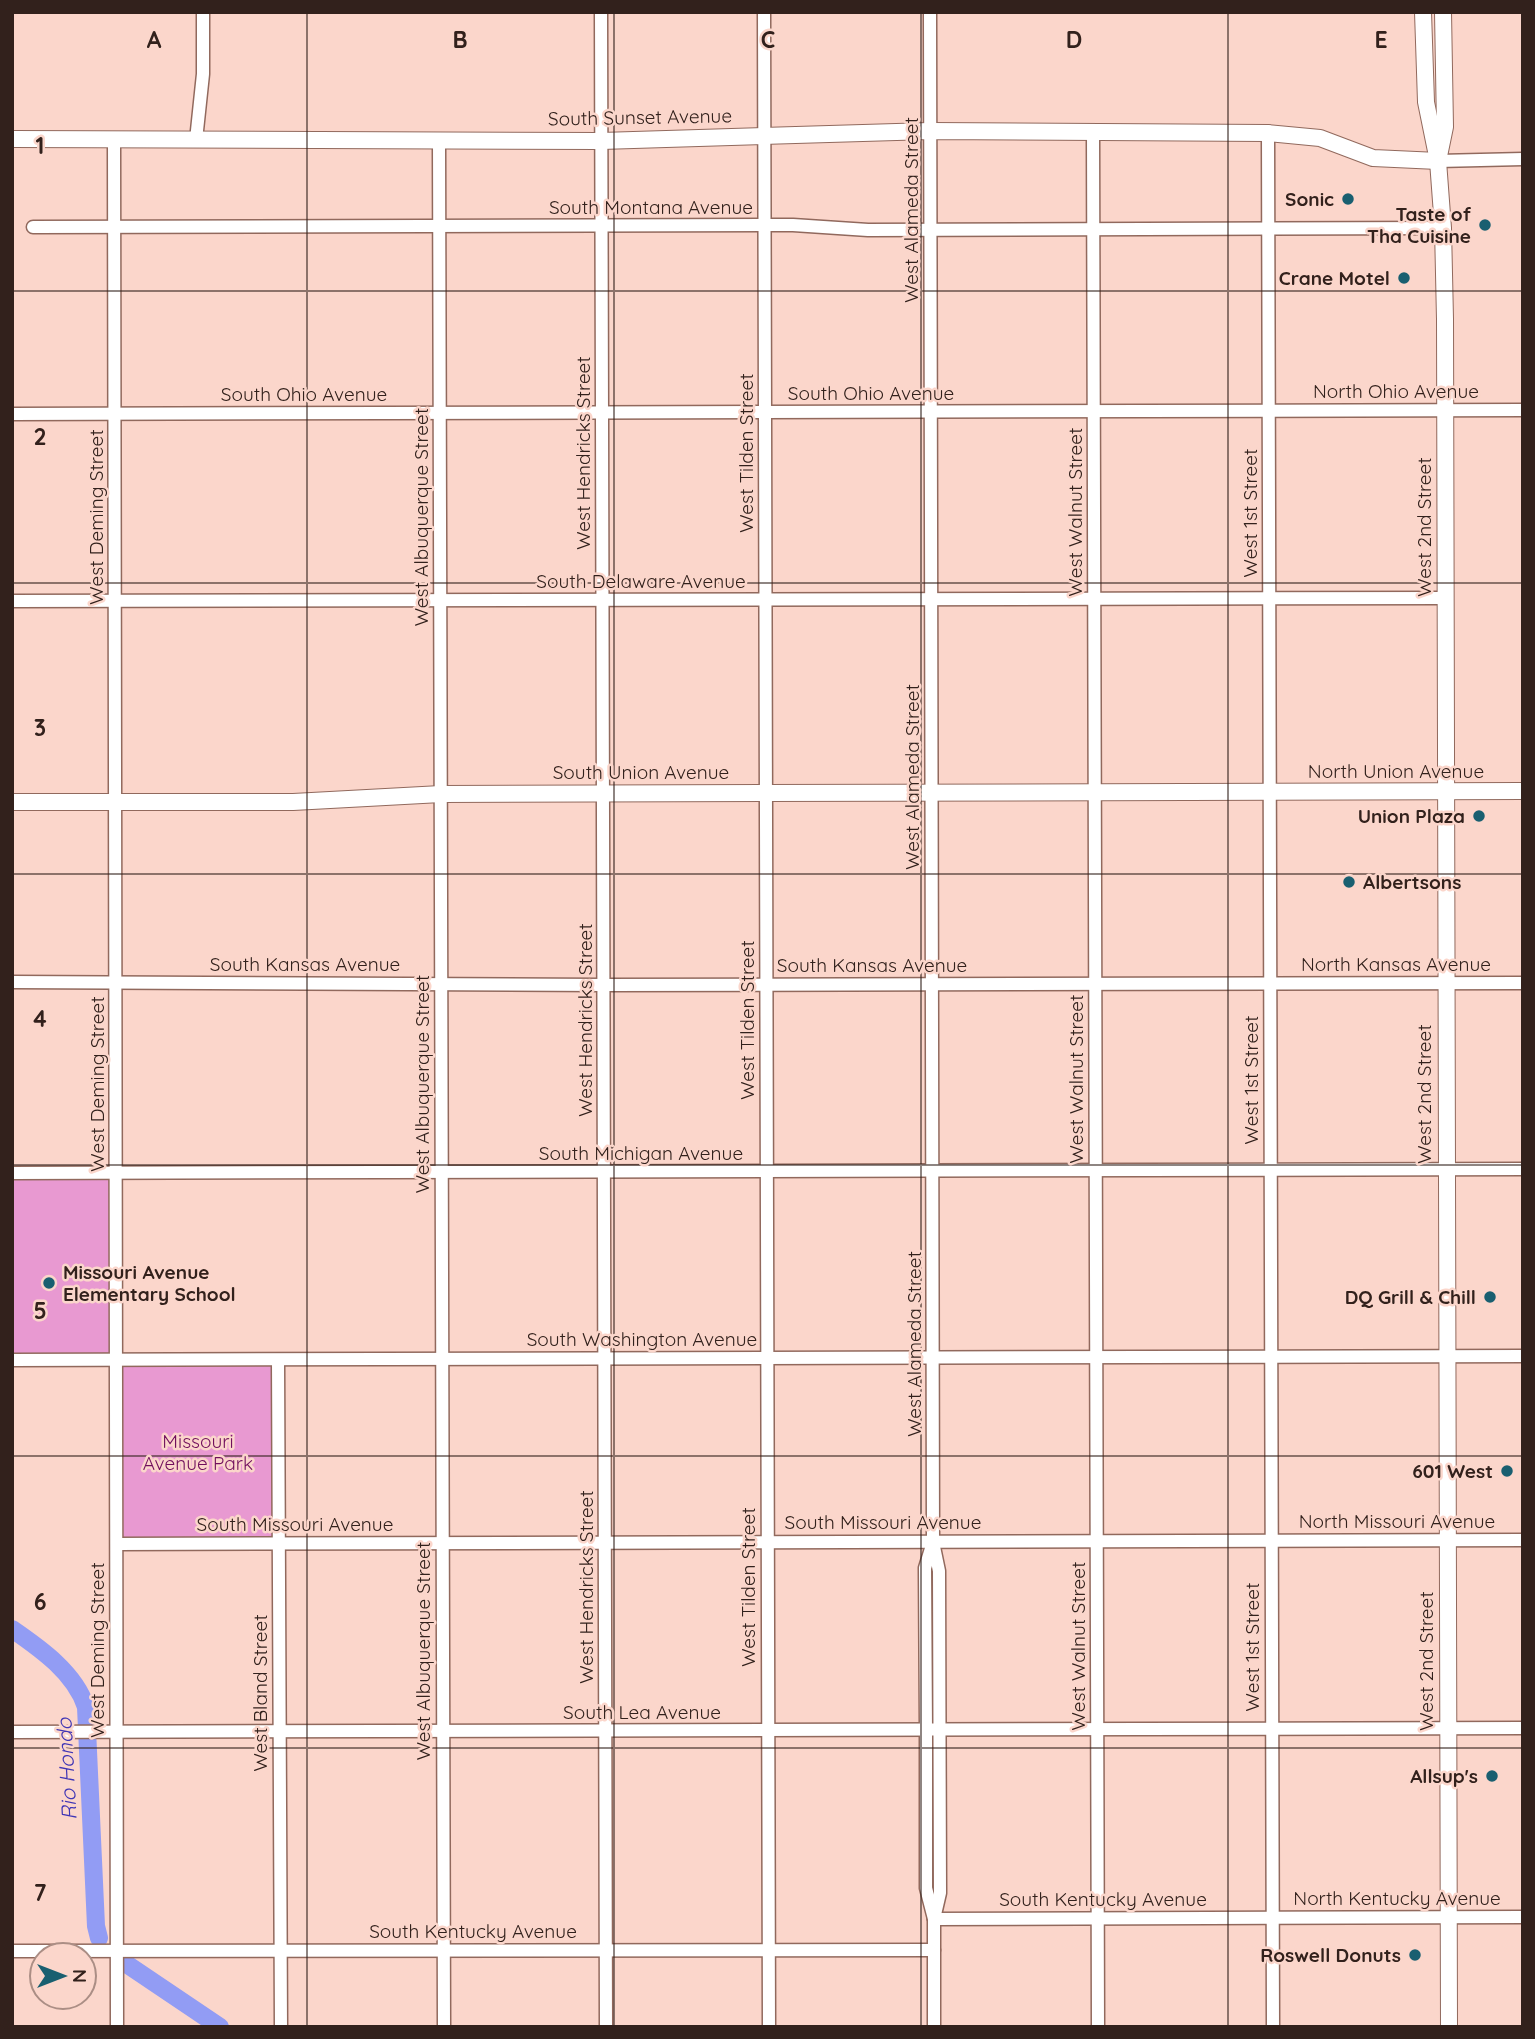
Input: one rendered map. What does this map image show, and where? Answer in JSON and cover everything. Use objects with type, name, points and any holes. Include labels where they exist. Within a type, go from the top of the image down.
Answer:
[{"type":"main road","name":"West 2nd Street","points":[[1423,12],[1426,102],[1438,162],[1443,228],[1448,2027]]},
{"type":"main road","name":"West 2nd Street","points":[[1438,162],[1445,127],[1443,12]]},
{"type":"main road","name":"South Sunset Avenue","points":[[12,139],[601,141],[930,131],[1268,133],[1310,135],[1374,158],[1438,162]]},
{"type":"main road","name":"North Union Avenue","points":[[1269,792],[1523,791]]},
{"type":"main road","name":"South Union Avenue","points":[[12,802],[308,801],[441,794],[1269,792]]},
{"type":"street","points":[[196,140],[203,74],[203,12]]},
{"type":"street","name":"West Hendricks Street","points":[[601,12],[606,2027]]},
{"type":"street","name":"West Tilden Street","points":[[764,12],[769,2027]]},
{"type":"street","name":"West Alameda Street","points":[[930,12],[933,1542],[939,1571],[940,1731],[940,1893],[934,1919],[934,2027]]},
{"type":"street","name":"West Walnut Street","points":[[1094,132],[1098,2027]]},
{"type":"street","name":"West 1st Street","points":[[1268,133],[1272,2027]]},
{"type":"street","name":"West Deming Street","points":[[114,140],[117,2027]]},
{"type":"street","name":"West Albuquerque Street","points":[[439,141],[443,2027]]},
{"type":"street","points":[[1438,162],[1523,159]]},
{"type":"street","name":"South Montana Avenue","points":[[33,227],[765,225],[930,230],[1443,228]]},
{"type":"street","name":"North Ohio Avenue","points":[[1269,411],[1523,410]]},
{"type":"street","name":"South Ohio Avenue","points":[[12,414],[1269,411]]},
{"type":"street","name":"South Delaware Avenue","points":[[12,601],[1444,598]]},
{"type":"street","name":"South Kansas Avenue","points":[[12,982],[441,985],[1270,984]]},
{"type":"street","name":"North Kansas Avenue","points":[[1270,984],[1523,983]]},
{"type":"street","name":"South Michigan Avenue","points":[[12,1173],[1523,1169]]},
{"type":"street","name":"South Washington Avenue","points":[[12,1360],[1523,1356]]},
{"type":"street","name":"West Bland Street","points":[[278,1360],[281,2027]]},
{"type":"street","name":"North Missouri Avenue","points":[[1271,1541],[1523,1540]]},
{"type":"street","name":"South Missouri Avenue","points":[[117,1544],[1271,1541]]},
{"type":"street","name":"West Alameda Street","points":[[933,1542],[925,1568],[926,1888],[934,1919]]},
{"type":"street","name":"South Lea Avenue","points":[[12,1732],[1523,1728]]},
{"type":"street","name":"North Kentucky Avenue","points":[[1272,1918],[1523,1917]]},
{"type":"street","name":"South Kentucky Avenue","points":[[934,1919],[1272,1918]]},
{"type":"street","name":"South Kentucky Avenue","points":[[12,1951],[934,1950]]},
{"type":"green space","points":[[112,1173],[113,1355],[12,1356],[12,1176],[107,1180]]},
{"type":"green space","name":"Missouri Avenue Park","points":[[117,1360],[278,1360],[279,1544],[117,1544]]},
{"type":"waterway","name":"Rio Hondo","points":[[12,1629],[56,1663],[74,1683],[86,1707],[96,1926],[99,1938]]},
{"type":"waterway","name":"Rio Hondo","points":[[128,1965],[220,2027]]},
{"type":"place","name":"Sonic","points":[[1348,199]]},
{"type":"place","name":"Taste of Tha Cuisine","points":[[1485,225]]},
{"type":"place","name":"Crane Motel","points":[[1404,278]]},
{"type":"place","name":"Union Plaza","points":[[1479,816]]},
{"type":"place","name":"Albertsons","points":[[1349,882]]},
{"type":"place","name":"Missouri Avenue Elementary School","points":[[49,1283]]},
{"type":"place","name":"DQ Grill & Chill","points":[[1490,1297]]},
{"type":"place","name":"601 West","points":[[1507,1471]]},
{"type":"place","name":"Allsup's","points":[[1492,1776]]},
{"type":"place","name":"Roswell Donuts","points":[[1415,1955]]}]
